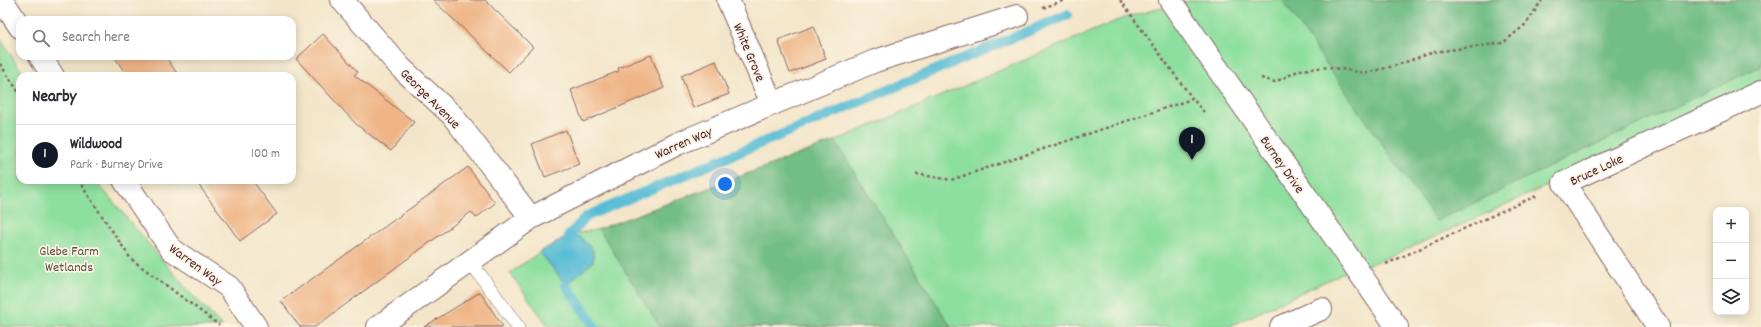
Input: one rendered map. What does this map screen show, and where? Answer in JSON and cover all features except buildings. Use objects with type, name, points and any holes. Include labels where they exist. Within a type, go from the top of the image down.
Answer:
[{"type":"street","name":"George Avenue","points":[[342,0],[400,67],[452,115],[531,218]]},
{"type":"street","name":"White Grove","points":[[728,0],[772,104]]},
{"type":"street","name":"Burney Drive","points":[[1170,0],[1397,327]]},
{"type":"street","points":[[8,2],[16,19]]},
{"type":"street","name":"Warren Way","points":[[378,327],[531,218],[677,144],[875,61],[1017,16]]},
{"type":"street","points":[[43,60],[50,72]]},
{"type":"street","name":"Bruce Loke","points":[[1658,327],[1564,183],[1761,92]]},
{"type":"street","name":"Warren Way","points":[[127,184],[171,249],[229,287],[256,327]]},
{"type":"street","points":[[1281,327],[1321,308]]},
{"type":"lane","points":[[470,261],[518,327]]},
{"type":"path","points":[[1120,0],[1204,112]]},
{"type":"path","points":[[1261,78],[1275,82],[1300,70],[1328,66],[1366,73],[1394,66],[1434,52],[1503,43],[1526,24],[1542,0]]},
{"type":"path","points":[[0,64],[16,88]]},
{"type":"path","points":[[916,174],[951,180],[1192,98]]},
{"type":"path","points":[[1382,266],[1564,183]]},
{"type":"green space","points":[[1193,0],[1761,0],[1761,84],[1560,180],[1390,257],[1343,273],[1228,327],[549,327],[510,273],[540,252],[569,235],[599,229],[835,141],[1123,18]]},
{"type":"green space","points":[[1282,0],[1761,0],[1761,66],[1436,221]]},
{"type":"green space","name":"Glebe Farm Wetlands","points":[[0,39],[22,72],[16,72],[16,184],[98,184],[190,293],[223,327],[0,327]]},
{"type":"green space","points":[[835,141],[951,327],[660,327],[599,229]]},
{"type":"water","points":[[569,235],[580,237],[593,250],[593,262],[566,285],[540,252]]},
{"type":"waterway","points":[[569,235],[587,216],[1067,15]]},
{"type":"waterway","points":[[566,285],[595,327]]},
{"type":"place","name":"Wildwood","points":[[1192,160]]}]
